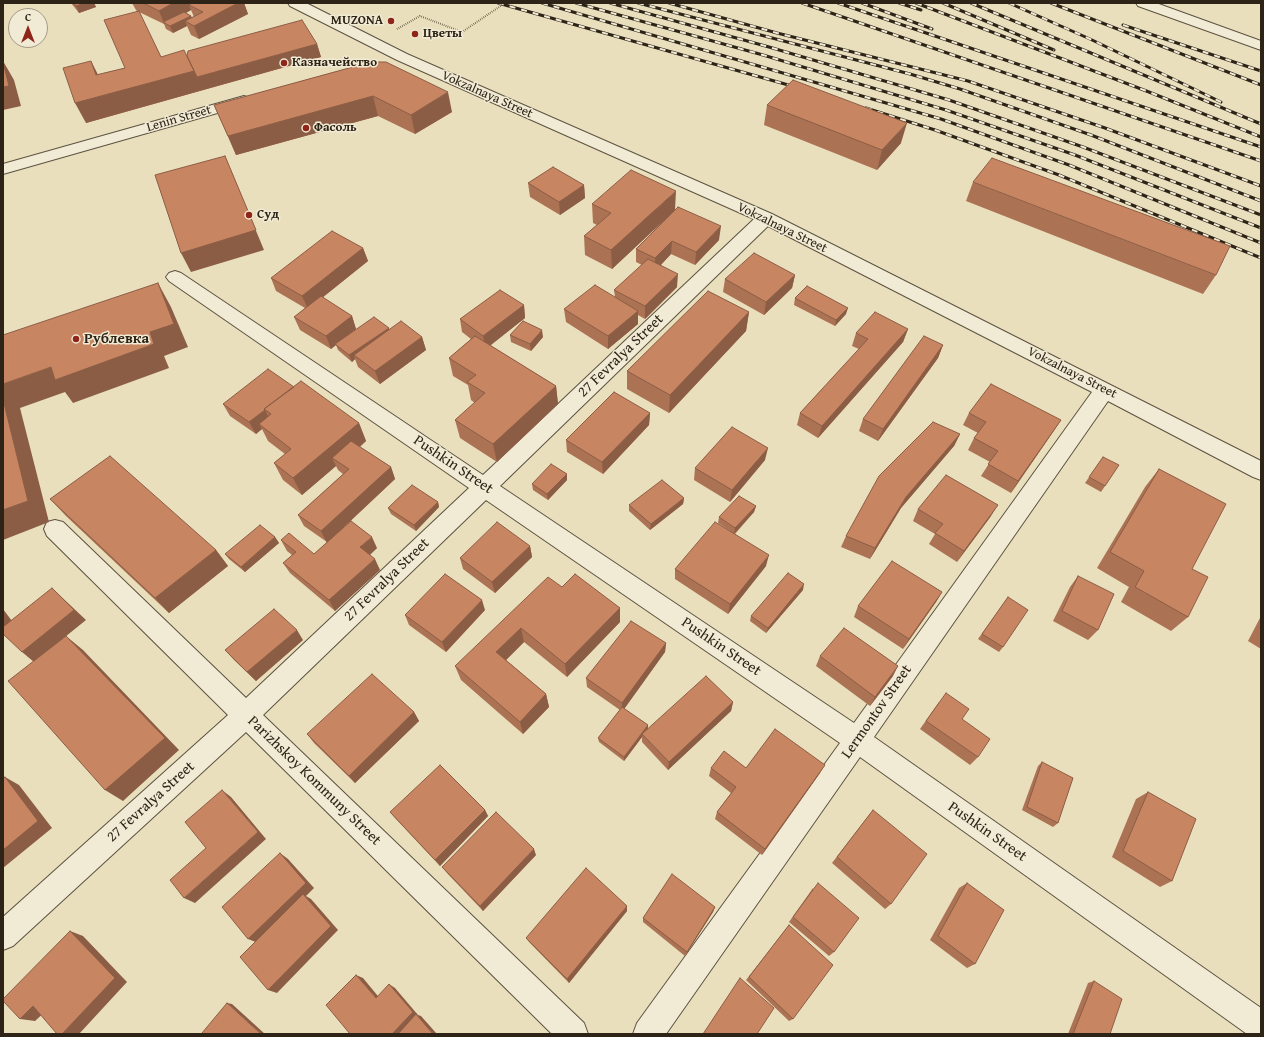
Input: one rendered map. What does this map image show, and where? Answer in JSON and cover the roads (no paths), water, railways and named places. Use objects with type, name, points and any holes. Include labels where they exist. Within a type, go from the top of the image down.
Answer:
[{"type":"street","name":"Vokzalnaya Street","points":[[295,3],[402,57],[766,218],[1261,471]]},
{"type":"street","points":[[1143,3],[1261,46]]},
{"type":"street","points":[[379,63],[402,57]]},
{"type":"street","name":"Lenin Street","points":[[3,169],[256,98]]},
{"type":"street","name":"27 Fevralya Street","points":[[3,936],[246,715],[766,218]]},
{"type":"street","name":"Pushkin Street","points":[[175,277],[485,486],[857,740],[1261,1026]]},
{"type":"street","name":"Lermontov Street","points":[[648,1034],[1105,390]]},
{"type":"street","name":"Parizhskoy Kommuny Street","points":[[55,529],[573,1034]]},
{"type":"railway","points":[[498,3],[799,88]]},
{"type":"railway","points":[[542,3],[941,119],[1069,165],[1261,243]]},
{"type":"railway","points":[[576,3],[763,55],[946,110],[1075,155],[1261,228]]},
{"type":"railway","points":[[610,3],[769,47],[949,100],[1083,147],[1261,215]]},
{"type":"railway","points":[[638,3],[910,74],[960,89],[1091,135],[1261,201]]},
{"type":"railway","points":[[669,3],[777,33],[968,81],[1105,128],[1261,186]]},
{"type":"railway","points":[[802,3],[1261,161]]},
{"type":"railway","points":[[838,3],[1261,147]]},
{"type":"railway","points":[[862,3],[932,29]]},
{"type":"railway","points":[[899,3],[921,10]]},
{"type":"railway","points":[[916,3],[1149,92],[1261,137]]},
{"type":"railway","points":[[943,3],[1054,50]]},
{"type":"railway","points":[[971,3],[1261,124]]},
{"type":"railway","points":[[1009,3],[1090,39],[1221,102]]},
{"type":"railway","points":[[1051,3],[1261,85]]},
{"type":"railway","points":[[1123,25],[1261,71]]},
{"type":"railway","points":[[866,108],[935,130],[1059,175],[1261,258]]},
{"type":"place","name":"MUZONA","points":[[391,21]]},
{"type":"place","name":"Цветы","points":[[415,34]]},
{"type":"place","name":"Казначейство","points":[[284,63]]},
{"type":"place","name":"Фасоль","points":[[306,128]]},
{"type":"place","name":"Суд","points":[[249,215]]},
{"type":"place","name":"Рублевка","points":[[76,339]]}]
